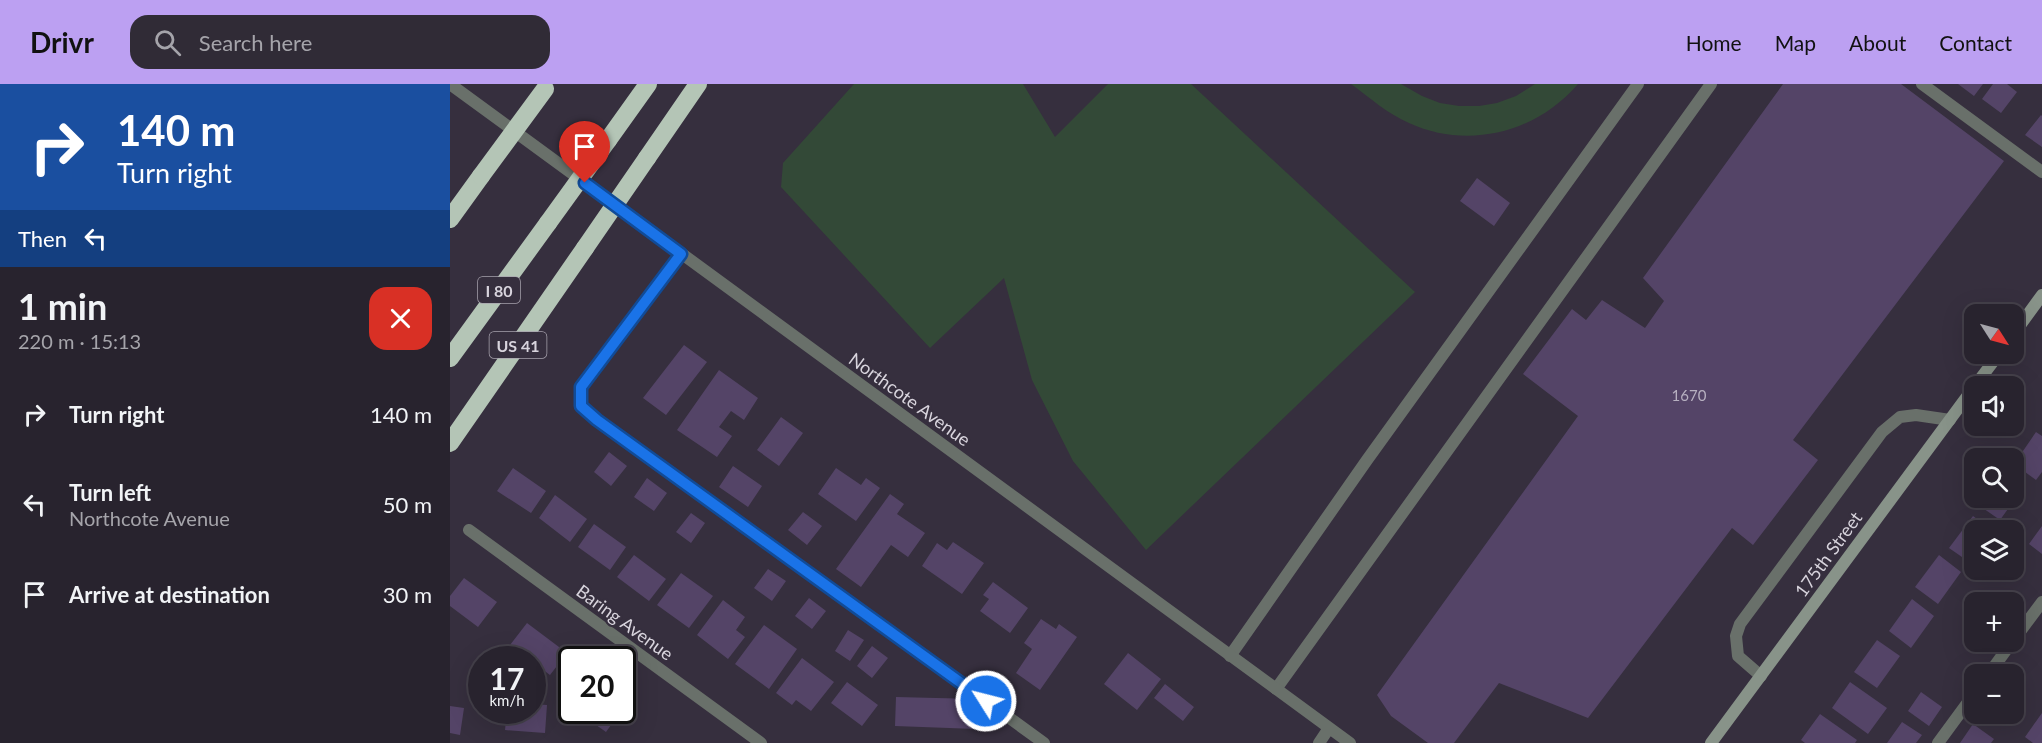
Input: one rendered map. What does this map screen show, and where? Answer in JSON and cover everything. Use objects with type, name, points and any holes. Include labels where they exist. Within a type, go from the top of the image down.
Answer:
[{"type":"highway","name":"I 80","points":[[450,358],[648,84]]},
{"type":"highway","name":"US 41","points":[[450,442],[698,84]]},
{"type":"highway","points":[[450,219],[456,207],[547,86]]},
{"type":"street","name":"Northcote Avenue","points":[[450,84],[1350,743]]},
{"type":"street","points":[[1230,656],[1367,460],[1638,84]]},
{"type":"street","points":[[1276,689],[1711,84]]},
{"type":"street","points":[[1922,84],[2042,172]]},
{"type":"street","points":[[681,254],[581,387],[581,406],[597,420],[1044,743]]},
{"type":"street","points":[[2024,320],[2042,295]]},
{"type":"street","name":"175th Street","points":[[1982,376],[1991,364]]},
{"type":"street","name":"175th Street","points":[[1711,743],[1964,401]]},
{"type":"street","points":[[1761,676],[1738,657],[1736,636],[1740,624],[1882,432],[1900,417],[1916,415],[1950,420]]},
{"type":"street","name":"Baring Avenue","points":[[469,530],[761,743]]},
{"type":"street","points":[[2024,627],[2042,602]]},
{"type":"street","points":[[1996,664],[2005,652]]},
{"type":"street","points":[[1938,743],[1964,708]]},
{"type":"street","points":[[1319,743],[1329,728]]},
{"type":"green space","points":[[854,84],[1023,84],[1055,137],[1108,84],[1191,84],[1415,292],[1146,550],[1073,461],[1032,380],[1004,278],[930,348],[781,187],[783,163]]},
{"type":"green space","points":[[1351,84],[1401,84],[1440,103],[1479,106],[1497,103],[1516,96],[1535,84],[1578,84],[1542,115],[1522,125],[1500,132],[1454,135],[1431,131],[1409,123],[1386,110]]},
{"type":"building","points":[[1783,84],[1901,84],[2004,161],[1793,440],[1818,460],[1753,545],[1732,528],[1588,718],[1499,683],[1454,743],[1428,743],[1391,716],[1377,695],[1578,416],[1523,374],[1572,309],[1586,320],[1602,300],[1645,328],[1664,301],[1643,278]]},
{"type":"building","points":[[1958,84],[1983,84],[1974,96]]},
{"type":"building","points":[[1993,84],[2007,84],[2017,92],[2001,113],[1982,99]]},
{"type":"building","points":[[2042,116],[2042,147],[2025,135]]},
{"type":"building","points":[[1477,178],[1510,203],[1494,226],[1460,201]]},
{"type":"building","points":[[684,345],[707,362],[666,415],[643,398]]},
{"type":"building","points":[[719,370],[758,398],[744,420],[731,411],[719,427],[732,436],[717,457],[677,430]]},
{"type":"building","points":[[781,417],[803,433],[779,466],[757,450]]},
{"type":"building","points":[[2036,432],[2042,436],[2042,472],[2036,480],[2024,471],[2024,449]]},
{"type":"building","points":[[609,452],[627,466],[611,486],[594,472]]},
{"type":"building","points":[[733,466],[762,486],[748,507],[719,487]]},
{"type":"building","points":[[513,468],[546,491],[531,513],[497,491]]},
{"type":"building","points":[[836,468],[861,485],[866,478],[880,488],[856,521],[818,494]]},
{"type":"building","points":[[647,478],[667,493],[654,511],[634,497]]},
{"type":"building","points":[[890,494],[904,504],[897,514],[925,533],[908,557],[891,545],[861,587],[836,569]]},
{"type":"building","points":[[555,495],[587,519],[570,542],[539,518]]},
{"type":"building","points":[[1983,508],[2009,508],[2000,520]]},
{"type":"building","points":[[803,512],[822,526],[807,545],[788,530]]},
{"type":"building","points":[[691,513],[705,523],[691,543],[676,532]]},
{"type":"building","points":[[594,524],[626,547],[610,570],[578,547]]},
{"type":"building","points":[[2042,526],[2042,554],[2029,544]]},
{"type":"building","points":[[1964,528],[1964,558],[1949,548]]},
{"type":"building","points":[[953,542],[984,563],[962,594],[922,566],[937,543],[947,550]]},
{"type":"building","points":[[634,555],[666,579],[649,601],[617,577]]},
{"type":"building","points":[[1939,555],[1961,572],[1938,604],[1915,587]]},
{"type":"building","points":[[768,569],[786,581],[772,601],[754,588]]},
{"type":"building","points":[[681,573],[713,596],[689,628],[657,605]]},
{"type":"building","points":[[464,578],[497,602],[478,627],[450,606],[450,596]]},
{"type":"building","points":[[993,582],[1028,608],[1010,633],[980,611],[989,599],[983,595]]},
{"type":"building","points":[[809,598],[826,611],[812,629],[795,616]]},
{"type":"building","points":[[1912,599],[1934,616],[1911,648],[1889,631]]},
{"type":"building","points":[[723,600],[745,617],[736,630],[745,637],[728,659],[697,635]]},
{"type":"building","points":[[1041,619],[1056,629],[1059,624],[1077,637],[1040,690],[1016,673],[1032,649],[1024,643]]},
{"type":"building","points":[[527,623],[558,646],[558,665],[550,675],[546,672],[546,646],[510,645]]},
{"type":"building","points":[[764,625],[797,649],[769,689],[735,664]]},
{"type":"building","points":[[848,630],[864,640],[850,661],[835,651]]},
{"type":"building","points":[[1877,640],[1900,656],[1877,688],[1854,672]]},
{"type":"building","points":[[872,646],[888,658],[872,678],[857,666]]},
{"type":"building","points":[[1128,653],[1161,679],[1137,710],[1104,684]]},
{"type":"building","points":[[802,658],[834,682],[811,711],[796,700],[792,705],[776,693]]},
{"type":"building","points":[[847,682],[878,705],[862,726],[831,703]]},
{"type":"building","points":[[1850,682],[1887,708],[1868,734],[1832,708]]},
{"type":"building","points":[[1165,684],[1194,707],[1183,721],[1154,698]]},
{"type":"building","points":[[1921,692],[1942,707],[1929,726],[1908,711]]},
{"type":"building","points":[[896,697],[977,699],[976,729],[895,726]]},
{"type":"building","points":[[450,706],[464,708],[460,735],[450,733]]},
{"type":"building","points":[[2042,713],[2042,743],[2033,743],[2025,737]]},
{"type":"building","points":[[1820,714],[1857,740],[1855,743],[1805,743],[1801,740]]},
{"type":"building","points":[[1902,722],[1922,735],[1916,743],[1887,743]]},
{"type":"building","points":[[506,724],[546,724],[545,733],[505,730]]},
{"type":"building","points":[[595,724],[612,724],[606,732]]},
{"type":"building","points":[[1973,724],[1994,739],[1991,743],[1960,743]]},
{"type":"route","points":[[585,183],[681,254],[581,387],[581,406],[597,420],[986,701]]}]
